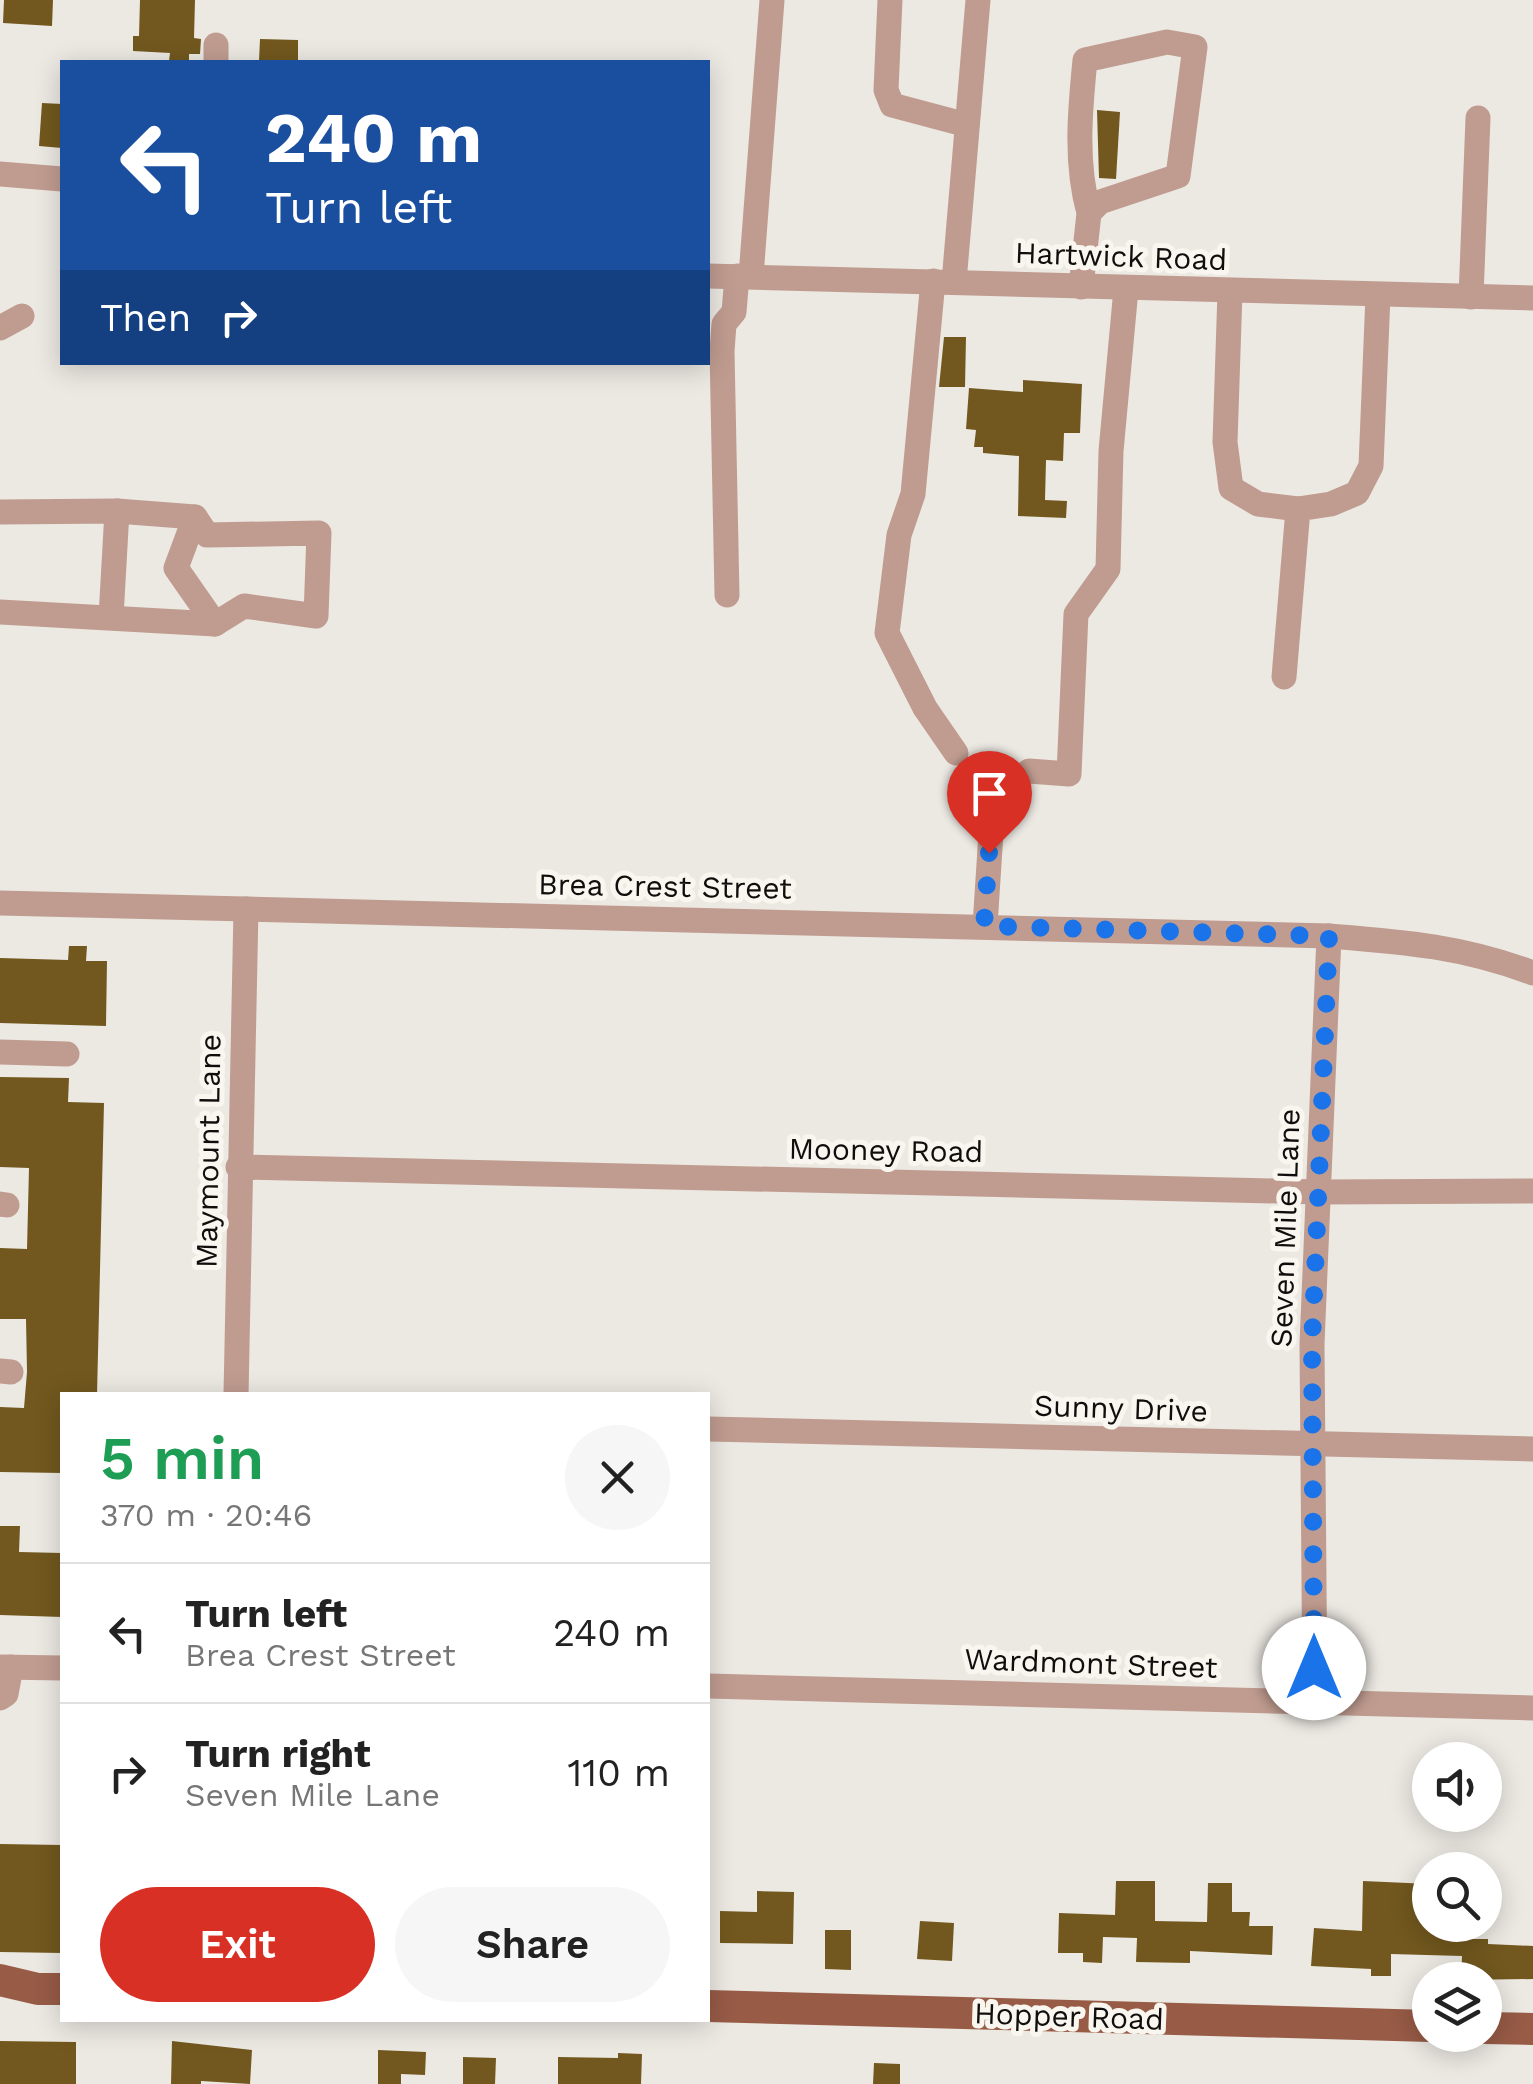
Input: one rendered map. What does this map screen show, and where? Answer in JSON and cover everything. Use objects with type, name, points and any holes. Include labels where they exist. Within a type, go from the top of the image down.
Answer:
[{"type":"main road","points":[[0,1980],[38,1989],[60,1989]]},
{"type":"main road","name":"Hopper Road","points":[[710,2006],[1412,2026]]},
{"type":"main road","points":[[1502,2028],[1533,2029]]},
{"type":"street","points":[[727,595],[716,323],[734,312],[744,276],[772,0]]},
{"type":"street","points":[[890,0],[886,90],[892,105],[967,125]]},
{"type":"street","points":[[956,753],[925,708],[887,633],[899,535],[913,494],[967,125],[978,0]]},
{"type":"street","points":[[1081,287],[1088,213],[1082,187],[1081,147],[1085,60],[1167,42],[1195,46],[1178,176],[1100,202],[1088,213]]},
{"type":"street","points":[[1472,297],[1478,118]]},
{"type":"street","points":[[0,174],[60,179]]},
{"type":"street","name":"Hartwick Road","points":[[710,276],[1533,298]]},
{"type":"street","points":[[1030,771],[1069,774],[1076,614],[1108,569],[1111,451],[1126,288]]},
{"type":"street","points":[[1230,292],[1225,442],[1231,488],[1258,504],[1298,509],[1331,504],[1357,494],[1370,466],[1378,295]]},
{"type":"street","points":[[1284,677],[1298,509]]},
{"type":"street","points":[[111,616],[116,511]]},
{"type":"street","points":[[0,512],[116,511],[195,516]]},
{"type":"street","points":[[0,612],[214,624],[244,606],[316,616],[320,533],[208,535],[195,516]]},
{"type":"street","points":[[195,516],[176,568],[214,624]]},
{"type":"street","points":[[984,926],[992,817]]},
{"type":"street","name":"Brea Crest Street","points":[[0,903],[1329,936],[1442,946],[1491,957],[1533,973]]},
{"type":"street","name":"Maymount Lane","points":[[236,1392],[246,909]]},
{"type":"street","name":"Seven Mile Lane","points":[[1315,1702],[1312,1344],[1329,936]]},
{"type":"street","points":[[0,1052],[67,1054]]},
{"type":"street","name":"Mooney Road","points":[[238,1166],[1320,1192],[1533,1191]]},
{"type":"street","name":"Sunny Drive","points":[[710,1429],[1533,1449]]},
{"type":"street","points":[[0,1698],[6,1694],[5,1667],[60,1668]]},
{"type":"street","name":"Wardmont Street","points":[[710,1686],[1533,1708]]},
{"type":"building","points":[[4,0],[53,0],[52,26],[3,23]]},
{"type":"building","points":[[140,0],[195,0],[194,38],[201,39],[200,54],[189,54],[189,60],[169,60],[170,53],[133,51],[133,36],[139,36]]},
{"type":"building","points":[[260,39],[298,40],[298,60],[259,60]]},
{"type":"building","points":[[42,103],[60,104],[60,148],[39,146]]},
{"type":"building","points":[[1097,110],[1120,112],[1116,179],[1099,178]]},
{"type":"building","points":[[944,337],[966,337],[965,387],[939,387]]},
{"type":"building","points":[[1023,380],[1082,384],[1080,433],[1064,433],[1063,461],[1046,460],[1045,500],[1067,501],[1066,518],[1018,516],[1019,456],[983,453],[983,447],[974,447],[976,430],[966,429],[969,388],[1023,392]]},
{"type":"building","points":[[69,946],[87,946],[86,961],[107,961],[106,1026],[0,1023],[0,958],[68,960]]},
{"type":"building","points":[[0,1077],[69,1078],[68,1102],[104,1103],[97,1392],[60,1392],[60,1473],[0,1472],[0,1407],[24,1408],[27,1372],[26,1319],[0,1319],[0,1248],[27,1249],[29,1168],[0,1167]]},
{"type":"building","points":[[0,1526],[20,1526],[19,1552],[60,1553],[60,1617],[0,1615]]},
{"type":"building","points":[[0,1844],[60,1845],[60,1953],[0,1952]]},
{"type":"building","points":[[1116,1881],[1155,1881],[1155,1921],[1207,1922],[1208,1883],[1232,1883],[1232,1912],[1250,1912],[1249,1926],[1273,1926],[1272,1955],[1190,1951],[1190,1963],[1136,1962],[1137,1938],[1103,1937],[1102,1963],[1083,1962],[1083,1953],[1058,1953],[1059,1913],[1115,1915]]},
{"type":"building","points":[[1363,1881],[1412,1883],[1412,1942],[1533,1946],[1533,1979],[1502,1979],[1502,1962],[1462,1962],[1462,1956],[1391,1954],[1391,1976],[1371,1976],[1371,1969],[1311,1966],[1314,1928],[1362,1931]]},
{"type":"building","points":[[757,1891],[794,1892],[793,1944],[720,1943],[720,1911],[757,1912]]},
{"type":"building","points":[[920,1921],[954,1923],[952,1961],[917,1959]]},
{"type":"building","points":[[825,1930],[851,1930],[851,1970],[825,1969]]},
{"type":"building","points":[[0,2041],[76,2042],[76,2084],[0,2084]]},
{"type":"building","points":[[172,2041],[252,2050],[250,2084],[171,2084]]},
{"type":"building","points":[[378,2050],[426,2052],[425,2075],[401,2074],[401,2084],[378,2084]]},
{"type":"building","points":[[618,2053],[642,2054],[641,2084],[558,2084],[558,2057],[618,2058]]},
{"type":"building","points":[[463,2057],[496,2058],[495,2084],[463,2084]]},
{"type":"building","points":[[874,2063],[900,2064],[900,2084],[873,2084]]},
{"type":"route","points":[[989,853],[984,926],[1329,936],[1312,1344],[1314,1668]]}]
